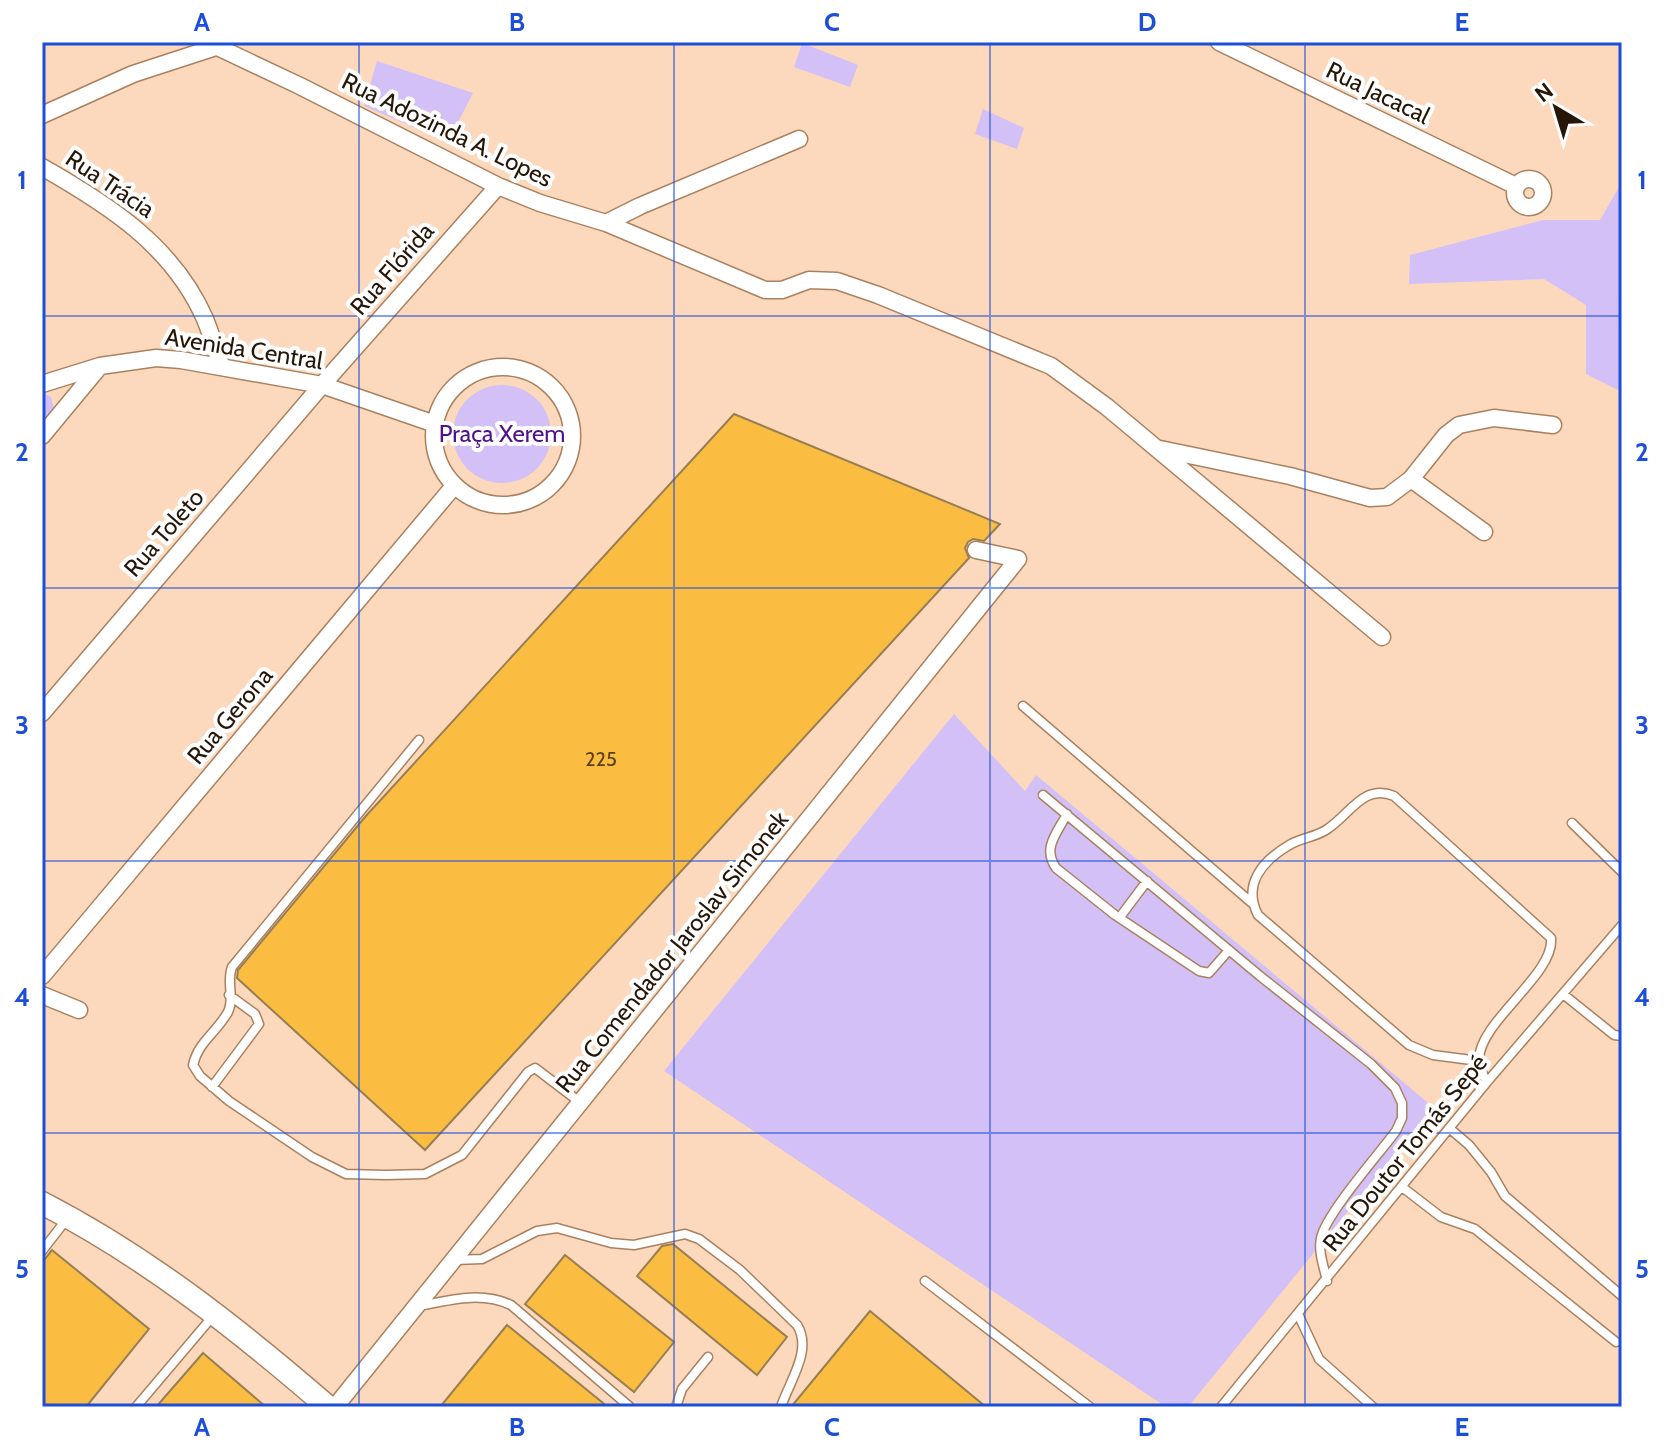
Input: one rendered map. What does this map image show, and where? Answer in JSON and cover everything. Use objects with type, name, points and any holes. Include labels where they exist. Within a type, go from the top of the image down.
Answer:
[{"type":"street","name":"Rua Jacacal","points":[[1219,42],[1516,186]]},
{"type":"street","points":[[42,115],[133,74],[211,44]]},
{"type":"street","name":"Rua Adozinda A. Lopes","points":[[211,44],[498,186],[540,203],[606,223],[765,290],[782,290],[809,280],[837,281],[1051,366],[1107,407],[1382,637]]},
{"type":"street","points":[[606,223],[799,139]]},
{"type":"street","name":"Rua Trácia","points":[[42,167],[84,191],[159,249],[193,296],[205,319],[221,365]]},
{"type":"street","name":"Rua Flórida","points":[[322,385],[498,186]]},
{"type":"street","name":"Avenida Central","points":[[42,384],[100,366],[156,358],[221,365],[322,385],[435,424]]},
{"type":"street","points":[[42,436],[100,366]]},
{"type":"street","points":[[499,367],[521,370],[542,379],[558,395],[569,416],[572,438],[567,461],[556,480],[538,495],[517,504],[494,505],[473,499],[454,486],[441,468],[434,446],[435,424],[443,402],[457,385],[477,373],[499,367]]},
{"type":"street","name":"Rua Toleto","points":[[42,713],[322,385]]},
{"type":"street","points":[[1156,448],[1290,476],[1370,498],[1387,497],[1411,479],[1446,435],[1459,425],[1494,418],[1553,425]]},
{"type":"street","points":[[1411,479],[1484,532]]},
{"type":"street","name":"Rua Gerona","points":[[42,976],[454,486]]},
{"type":"street","name":"Rua Comendador Jaroslav Simonek","points":[[335,1407],[1018,559],[976,550]]},
{"type":"street","points":[[42,995],[79,1010]]},
{"type":"street","points":[[42,1203],[126,1250],[215,1313],[328,1407]]},
{"type":"lane","points":[[1023,706],[1252,903],[1258,915],[1409,1045],[1433,1055],[1479,1061]]},
{"type":"lane","points":[[419,740],[232,967],[228,976],[231,1004],[196,1051],[193,1065],[200,1076],[229,1101],[312,1157],[346,1174],[425,1174],[462,1155],[528,1072],[535,1068],[582,1103]]},
{"type":"lane","points":[[1252,903],[1253,880],[1269,860],[1291,844],[1324,831],[1371,793],[1381,791],[1394,796],[1551,938],[1549,954],[1485,1041],[1479,1061],[1487,1082]]},
{"type":"lane","points":[[1043,795],[1371,1064],[1395,1088],[1402,1103],[1402,1118],[1396,1131],[1332,1215],[1321,1237],[1320,1251],[1327,1281]]},
{"type":"lane","points":[[1067,814],[1053,837],[1050,859],[1056,868],[1199,971],[1209,973],[1229,950]]},
{"type":"lane","points":[[1572,823],[1622,872]]},
{"type":"lane","points":[[1120,917],[1147,881]]},
{"type":"lane","name":"Rua Doutor Tomás Sepé","points":[[1224,1406],[1487,1082],[1622,925]]},
{"type":"lane","points":[[1563,994],[1614,1035],[1622,1036]]},
{"type":"lane","points":[[212,1087],[259,1024],[255,1014],[229,995]]},
{"type":"lane","points":[[1449,1128],[1484,1163],[1505,1196],[1622,1296]]},
{"type":"lane","points":[[1402,1187],[1441,1217],[1475,1229],[1616,1342]]},
{"type":"lane","points":[[42,1251],[68,1216]]},
{"type":"lane","points":[[455,1260],[482,1259],[537,1231],[557,1228],[611,1243],[634,1245],[685,1234],[699,1239],[740,1270],[804,1335],[801,1356],[781,1407]]},
{"type":"lane","points":[[925,1281],[1090,1407]]},
{"type":"lane","points":[[416,1307],[452,1299],[493,1297],[511,1305],[630,1407]]},
{"type":"lane","points":[[136,1407],[215,1313]]},
{"type":"lane","points":[[1298,1314],[1319,1359],[1373,1407]]},
{"type":"lane","points":[[676,1407],[682,1389],[708,1357]]},
{"type":"green space","points":[[802,43],[858,65],[850,87],[794,67]]},
{"type":"green space","points":[[377,61],[473,93],[448,142],[364,106]]},
{"type":"green space","points":[[983,109],[1024,128],[1017,149],[975,134]]},
{"type":"green space","points":[[1622,182],[1622,384],[1618,390],[1586,374],[1586,305],[1544,279],[1409,284],[1410,255],[1543,220],[1600,220]]},
{"type":"green space","name":"Praça Xerem","points":[[492,385],[512,385],[537,399],[548,415],[551,434],[548,453],[537,469],[512,483],[492,483],[475,475],[461,461],[453,444],[453,424],[461,407],[475,393]]},
{"type":"green space","points":[[42,392],[51,397],[54,409],[42,426]]},
{"type":"green space","points":[[954,714],[1025,791],[1036,775],[1433,1107],[1188,1407],[1166,1407],[664,1071]]},
{"type":"building","points":[[734,414],[1000,524],[984,541],[973,539],[968,542],[965,548],[969,558],[425,1150],[237,978],[238,970],[365,817]]},
{"type":"building","points":[[673,1244],[787,1337],[757,1375],[637,1276],[662,1246]]},
{"type":"building","points":[[52,1250],[149,1329],[86,1407],[42,1407],[42,1263]]},
{"type":"building","points":[[565,1255],[674,1342],[634,1392],[525,1304]]},
{"type":"building","points":[[870,1311],[986,1407],[791,1407]]},
{"type":"building","points":[[507,1325],[608,1407],[440,1407]]},
{"type":"building","points":[[203,1353],[266,1407],[156,1407]]}]
